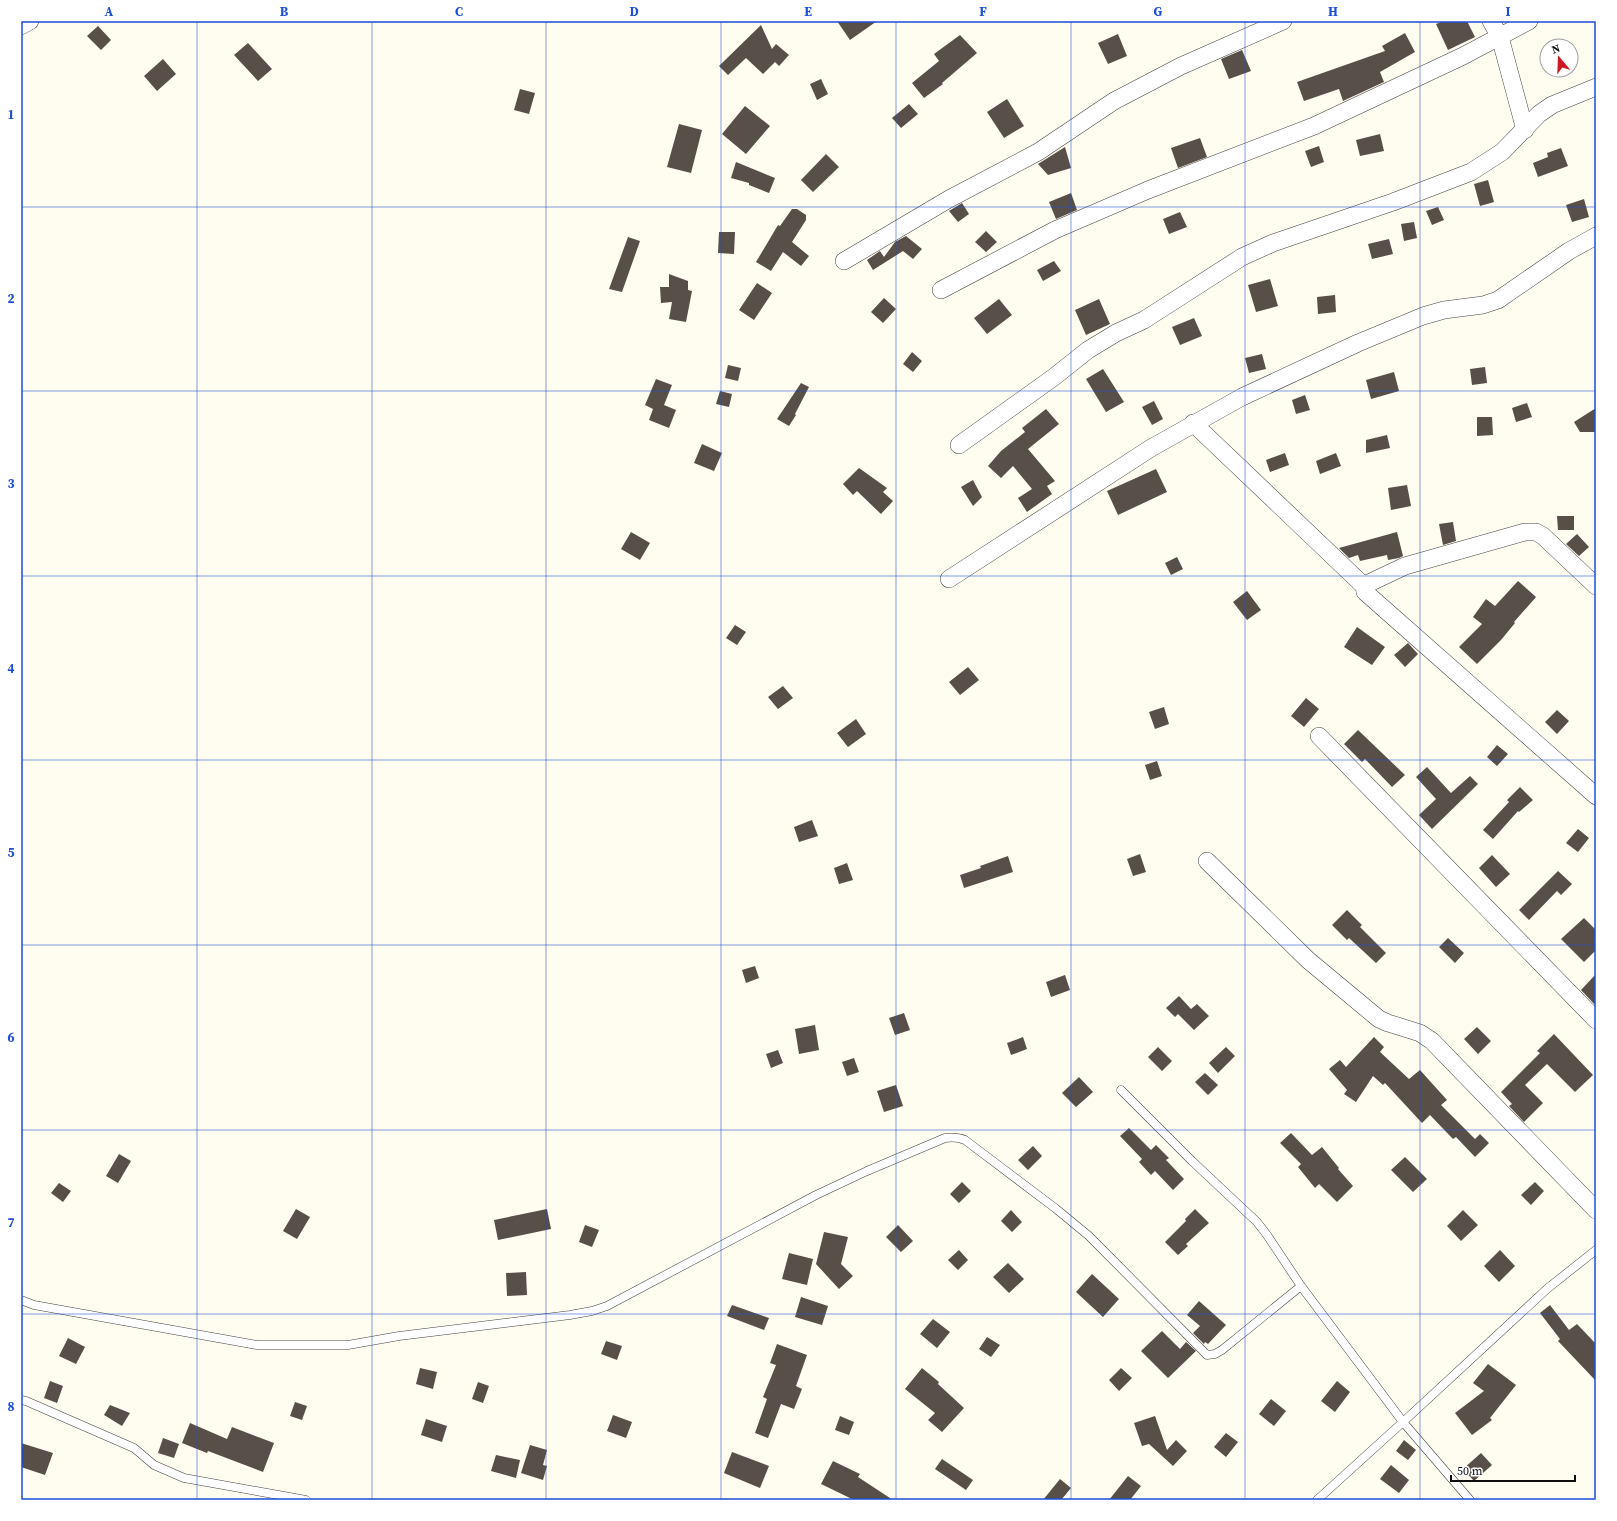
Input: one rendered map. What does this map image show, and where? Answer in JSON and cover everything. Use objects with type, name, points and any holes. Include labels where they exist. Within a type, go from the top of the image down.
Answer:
[{"type":"street","points":[[21,26],[30,21]]},
{"type":"street","points":[[844,261],[949,199],[1038,152],[1119,98],[1181,66],[1283,21]]},
{"type":"street","points":[[1491,21],[1500,37],[1525,130]]},
{"type":"street","points":[[941,290],[1055,230],[1148,190],[1314,126],[1463,56],[1529,21]]},
{"type":"street","points":[[959,445],[1054,377],[1088,350],[1116,333],[1144,320],[1242,257],[1273,243],[1393,202],[1471,172],[1502,152],[1539,114],[1552,105],[1596,87]]},
{"type":"street","points":[[950,578],[1151,448],[1242,397],[1329,356],[1423,316],[1444,310],[1483,304],[1498,300],[1569,251],[1596,236]]},
{"type":"street","points":[[1194,423],[1364,586],[1365,592],[1596,796]]},
{"type":"street","points":[[1364,586],[1405,566],[1525,532],[1536,532],[1543,536],[1596,586]]},
{"type":"street","points":[[1319,736],[1596,1020]]},
{"type":"street","points":[[1207,861],[1308,960],[1379,1019],[1420,1033],[1432,1041],[1596,1210]]},
{"type":"lane","points":[[1121,1090],[1192,1161],[1257,1222],[1301,1286],[1403,1422],[1470,1500]]},
{"type":"lane","points":[[21,1300],[34,1305],[256,1345],[348,1345],[399,1336],[592,1312],[607,1306],[816,1195],[867,1171],[945,1138],[952,1137],[959,1137],[971,1145],[1056,1208],[1089,1236],[1207,1355],[1215,1354],[1222,1350],[1301,1286]]},
{"type":"lane","points":[[1317,1500],[1548,1288],[1596,1250]]},
{"type":"lane","points":[[21,1400],[134,1448],[154,1465],[184,1478],[306,1500]]},
{"type":"building","points":[[837,21],[877,21],[850,40]]},
{"type":"building","points":[[1444,21],[1467,21],[1475,37],[1448,50],[1436,24]]},
{"type":"building","points":[[761,25],[772,49],[776,44],[789,55],[779,66],[775,62],[763,74],[746,58],[728,75],[719,66]]},
{"type":"building","points":[[98,26],[111,40],[101,50],[87,36]]},
{"type":"building","points":[[1405,33],[1415,52],[1380,72],[1384,82],[1343,101],[1339,89],[1304,101],[1297,82],[1385,51],[1382,46]]},
{"type":"building","points":[[1118,34],[1127,56],[1108,64],[1098,43]]},
{"type":"building","points":[[960,35],[977,53],[942,83],[943,84],[924,98],[912,83],[939,61],[934,54]]},
{"type":"building","points":[[248,43],[272,69],[258,81],[234,55]]},
{"type":"building","points":[[1242,50],[1251,71],[1229,79],[1221,59]]},
{"type":"building","points":[[163,59],[176,74],[157,91],[144,76]]},
{"type":"building","points":[[821,79],[828,94],[817,100],[810,84]]},
{"type":"building","points":[[520,89],[535,93],[529,114],[514,110]]},
{"type":"building","points":[[1007,99],[1024,126],[1004,138],[987,112]]},
{"type":"building","points":[[909,104],[918,114],[901,128],[892,118]]},
{"type":"building","points":[[745,106],[770,126],[746,154],[722,134]]},
{"type":"building","points":[[679,124],[702,130],[691,173],[667,167]]},
{"type":"building","points":[[1380,134],[1384,151],[1360,156],[1356,140]]},
{"type":"building","points":[[1200,138],[1207,157],[1178,168],[1171,148]]},
{"type":"building","points":[[1319,146],[1324,162],[1311,167],[1305,151]]},
{"type":"building","points":[[1065,147],[1071,168],[1048,175],[1038,164]]},
{"type":"building","points":[[1561,148],[1568,166],[1538,177],[1533,163],[1548,157],[1547,153]]},
{"type":"building","points":[[826,154],[839,167],[813,192],[801,180]]},
{"type":"building","points":[[736,162],[775,178],[769,193],[749,185],[749,183],[731,178]]},
{"type":"building","points":[[1488,180],[1494,202],[1480,206],[1474,184]]},
{"type":"building","points":[[1071,193],[1077,210],[1056,219],[1049,202]]},
{"type":"building","points":[[1584,199],[1589,217],[1572,222],[1566,205]]},
{"type":"building","points":[[962,203],[969,214],[958,222],[949,211]]},
{"type":"building","points":[[1438,207],[1444,220],[1432,225],[1426,211]]},
{"type":"building","points":[[792,209],[797,209],[806,215],[806,220],[792,242],[809,256],[801,266],[783,252],[771,271],[756,262],[778,225],[780,226]]},
{"type":"building","points":[[1180,212],[1187,227],[1169,234],[1163,219]]},
{"type":"building","points":[[1414,222],[1417,238],[1404,241],[1401,224]]},
{"type":"building","points":[[986,231],[997,242],[986,252],[975,242]]},
{"type":"building","points":[[719,232],[735,232],[734,254],[718,253]]},
{"type":"building","points":[[906,236],[922,249],[913,259],[903,251],[873,270],[867,260],[880,251],[884,257],[895,242]]},
{"type":"building","points":[[628,237],[640,241],[622,292],[609,289]]},
{"type":"building","points":[[1389,239],[1393,254],[1372,259],[1368,244]]},
{"type":"building","points":[[1054,261],[1061,271],[1043,281],[1037,270]]},
{"type":"building","points":[[669,274],[688,281],[688,290],[692,291],[686,322],[669,319],[672,302],[661,303],[660,287],[669,287]]},
{"type":"building","points":[[1270,279],[1278,306],[1256,312],[1248,285]]},
{"type":"building","points":[[757,283],[772,293],[754,320],[739,310]]},
{"type":"building","points":[[1335,295],[1336,312],[1318,314],[1317,297]]},
{"type":"building","points":[[884,298],[896,309],[883,323],[871,312]]},
{"type":"building","points":[[999,299],[1012,315],[987,334],[974,318]]},
{"type":"building","points":[[1099,299],[1110,324],[1086,335],[1075,310]]},
{"type":"building","points":[[1194,318],[1202,336],[1180,345],[1172,327]]},
{"type":"building","points":[[912,352],[922,361],[913,372],[903,364]]},
{"type":"building","points":[[1262,354],[1266,369],[1249,373],[1245,358]]},
{"type":"building","points":[[728,365],[741,368],[738,381],[725,378]]},
{"type":"building","points":[[1485,367],[1487,383],[1472,385],[1470,369]]},
{"type":"building","points":[[1103,369],[1124,402],[1106,412],[1086,379]]},
{"type":"building","points":[[1394,372],[1399,391],[1371,399],[1366,380]]},
{"type":"building","points":[[656,379],[672,385],[664,405],[676,410],[669,428],[649,420],[653,409],[645,405]]},
{"type":"building","points":[[801,383],[809,387],[795,414],[796,415],[789,426],[777,419]]},
{"type":"building","points":[[720,391],[732,394],[729,407],[716,404]]},
{"type":"building","points":[[1305,395],[1310,410],[1296,414],[1292,400]]},
{"type":"building","points":[[1154,401],[1163,419],[1152,425],[1142,407]]},
{"type":"building","points":[[1527,403],[1532,417],[1516,422],[1512,408]]},
{"type":"building","points":[[1596,408],[1596,432],[1580,432],[1574,422]]},
{"type":"building","points":[[1046,409],[1059,424],[1028,449],[1055,481],[1047,486],[1052,494],[1027,512],[1018,498],[1032,489],[1013,466],[1001,478],[988,466],[1001,451],[1025,432],[1022,428]]},
{"type":"building","points":[[1477,417],[1492,417],[1493,435],[1477,436]]},
{"type":"building","points":[[1387,435],[1390,448],[1366,453],[1366,440]]},
{"type":"building","points":[[702,444],[722,453],[714,471],[694,463]]},
{"type":"building","points":[[1285,453],[1289,465],[1270,472],[1266,460]]},
{"type":"building","points":[[1336,453],[1341,466],[1320,474],[1316,461]]},
{"type":"building","points":[[859,468],[887,488],[883,492],[893,501],[881,514],[857,491],[853,495],[843,484]]},
{"type":"building","points":[[1156,469],[1167,492],[1118,515],[1107,491]]},
{"type":"building","points":[[973,480],[982,497],[973,506],[961,487]]},
{"type":"building","points":[[1407,485],[1411,506],[1391,510],[1388,488]]},
{"type":"building","points":[[1557,516],[1574,516],[1574,530],[1558,530]]},
{"type":"building","points":[[1453,522],[1456,541],[1443,545],[1439,524]]},
{"type":"building","points":[[631,532],[650,543],[640,560],[621,549]]},
{"type":"building","points":[[1397,532],[1403,556],[1399,558],[1388,560],[1387,555],[1360,561],[1358,555],[1349,558],[1339,548]]},
{"type":"building","points":[[1577,534],[1589,547],[1579,556],[1566,544]]},
{"type":"building","points":[[1177,557],[1183,569],[1171,575],[1165,563]]},
{"type":"building","points":[[1518,581],[1536,597],[1514,622],[1515,623],[1501,640],[1477,664],[1459,647],[1482,624],[1473,617],[1486,599],[1495,606]]},
{"type":"building","points":[[1247,591],[1261,610],[1247,620],[1233,602]]},
{"type":"building","points":[[735,625],[746,632],[737,645],[726,638]]},
{"type":"building","points":[[1357,627],[1385,647],[1372,665],[1344,647]]},
{"type":"building","points":[[1408,643],[1418,654],[1405,667],[1394,655]]},
{"type":"building","points":[[968,667],[979,680],[960,695],[949,682]]},
{"type":"building","points":[[783,686],[793,698],[778,709],[768,697]]},
{"type":"building","points":[[1306,698],[1319,709],[1304,727],[1291,716]]},
{"type":"building","points":[[1164,707],[1169,724],[1155,729],[1149,712]]},
{"type":"building","points":[[1557,710],[1569,721],[1557,734],[1545,722]]},
{"type":"building","points":[[856,719],[866,734],[848,747],[837,733]]},
{"type":"building","points":[[1358,730],[1405,775],[1392,787],[1365,759],[1362,762],[1344,744]]},
{"type":"building","points":[[1497,745],[1508,754],[1497,766],[1487,757]]},
{"type":"building","points":[[1157,761],[1162,776],[1150,780],[1145,765]]},
{"type":"building","points":[[1427,767],[1451,793],[1470,776],[1478,784],[1432,829],[1419,815],[1436,799],[1416,777]]},
{"type":"building","points":[[1520,787],[1533,800],[1519,812],[1518,811],[1493,839],[1483,830],[1509,802],[1507,800]]},
{"type":"building","points":[[812,820],[818,836],[799,842],[794,827]]},
{"type":"building","points":[[1578,829],[1589,838],[1578,852],[1566,843]]},
{"type":"building","points":[[1140,854],[1146,872],[1133,876],[1127,859]]},
{"type":"building","points":[[1492,855],[1510,874],[1496,887],[1479,868]]},
{"type":"building","points":[[1008,856],[1013,872],[964,888],[960,875],[981,868],[980,866]]},
{"type":"building","points":[[847,863],[853,880],[839,884],[834,868]]},
{"type":"building","points":[[1558,871],[1572,884],[1561,895],[1557,891],[1529,920],[1519,910]]},
{"type":"building","points":[[1347,910],[1362,925],[1360,927],[1386,953],[1376,963],[1349,938],[1347,940],[1332,925]]},
{"type":"building","points":[[1584,918],[1596,930],[1596,950],[1584,962],[1561,939]]},
{"type":"building","points":[[1448,938],[1464,953],[1455,963],[1439,947]]},
{"type":"building","points":[[755,966],[759,978],[746,983],[742,970]]},
{"type":"building","points":[[1596,974],[1596,1006],[1581,990]]},
{"type":"building","points":[[1065,975],[1070,990],[1051,997],[1046,982]]},
{"type":"building","points":[[1179,996],[1191,1009],[1197,1004],[1209,1016],[1194,1030],[1178,1014],[1175,1017],[1166,1008]]},
{"type":"building","points":[[904,1013],[910,1030],[895,1035],[889,1018]]},
{"type":"building","points":[[815,1025],[819,1050],[799,1054],[795,1029]]},
{"type":"building","points":[[1477,1027],[1491,1041],[1478,1054],[1464,1039]]},
{"type":"building","points":[[1554,1034],[1593,1075],[1575,1092],[1547,1064],[1525,1085],[1543,1103],[1524,1122],[1509,1106],[1512,1104],[1501,1092],[1540,1053],[1537,1051]]},
{"type":"building","points":[[1023,1037],[1027,1049],[1011,1055],[1007,1043]]},
{"type":"building","points":[[1374,1037],[1384,1047],[1380,1052],[1409,1079],[1420,1070],[1447,1100],[1441,1105],[1475,1139],[1480,1134],[1489,1143],[1475,1157],[1456,1137],[1453,1139],[1430,1115],[1422,1123],[1385,1083],[1383,1085],[1373,1076],[1356,1102],[1344,1094],[1347,1090],[1329,1069],[1340,1060],[1346,1067]]},
{"type":"building","points":[[1158,1047],[1172,1061],[1162,1071],[1148,1057]]},
{"type":"building","points":[[1226,1047],[1235,1056],[1218,1073],[1209,1063]]},
{"type":"building","points":[[778,1050],[783,1063],[771,1068],[766,1054]]},
{"type":"building","points":[[854,1058],[859,1072],[847,1076],[842,1062]]},
{"type":"building","points":[[1205,1073],[1218,1085],[1208,1095],[1195,1082]]},
{"type":"building","points":[[1079,1077],[1093,1092],[1076,1107],[1062,1093]]},
{"type":"building","points":[[896,1085],[903,1106],[884,1112],[877,1091]]},
{"type":"building","points":[[1129,1128],[1151,1150],[1156,1145],[1169,1158],[1166,1160],[1184,1179],[1173,1190],[1155,1171],[1151,1175],[1139,1162],[1142,1159],[1120,1136]]},
{"type":"building","points":[[1291,1133],[1312,1155],[1322,1147],[1353,1186],[1337,1202],[1319,1184],[1315,1188],[1298,1167],[1301,1164],[1280,1143]]},
{"type":"building","points":[[1033,1146],[1042,1156],[1028,1170],[1018,1160]]},
{"type":"building","points":[[119,1154],[131,1161],[118,1183],[106,1176]]},
{"type":"building","points":[[1405,1157],[1427,1179],[1413,1192],[1391,1170]]},
{"type":"building","points":[[962,1182],[971,1191],[959,1203],[950,1194]]},
{"type":"building","points":[[1535,1182],[1544,1191],[1531,1205],[1521,1195]]},
{"type":"building","points":[[59,1183],[71,1191],[63,1202],[51,1193]]},
{"type":"building","points":[[296,1209],[310,1217],[297,1239],[283,1231]]},
{"type":"building","points":[[547,1209],[551,1229],[498,1240],[494,1220]]},
{"type":"building","points":[[1195,1209],[1209,1223],[1186,1244],[1188,1246],[1178,1255],[1165,1242],[1186,1221],[1185,1219]]},
{"type":"building","points":[[1011,1210],[1022,1222],[1012,1232],[1001,1221]]},
{"type":"building","points":[[1463,1210],[1478,1225],[1461,1241],[1447,1226]]},
{"type":"building","points":[[585,1225],[599,1230],[592,1247],[579,1242]]},
{"type":"building","points":[[898,1225],[913,1241],[901,1252],[886,1237]]},
{"type":"building","points":[[824,1232],[848,1237],[841,1264],[853,1276],[839,1289],[816,1264]]},
{"type":"building","points":[[959,1250],[968,1260],[958,1270],[948,1260]]},
{"type":"building","points":[[1500,1250],[1515,1266],[1499,1282],[1484,1266]]},
{"type":"building","points":[[789,1253],[813,1259],[807,1285],[782,1279]]},
{"type":"building","points":[[1008,1263],[1024,1279],[1009,1293],[993,1277]]},
{"type":"building","points":[[526,1272],[527,1295],[507,1296],[506,1273]]},
{"type":"building","points":[[1092,1274],[1119,1299],[1103,1317],[1076,1292]]},
{"type":"building","points":[[801,1297],[828,1306],[822,1325],[795,1317]]},
{"type":"building","points":[[1199,1301],[1226,1325],[1208,1344],[1205,1342],[1204,1344],[1193,1333],[1200,1326],[1187,1315]]},
{"type":"building","points":[[732,1305],[769,1318],[764,1330],[727,1316]]},
{"type":"building","points":[[1550,1305],[1569,1330],[1577,1324],[1596,1344],[1596,1381],[1558,1341],[1560,1339],[1540,1313]]},
{"type":"building","points":[[933,1319],[950,1332],[937,1348],[920,1334]]},
{"type":"building","points":[[1162,1331],[1180,1349],[1186,1342],[1196,1351],[1168,1378],[1141,1351]]},
{"type":"building","points":[[987,1337],[1000,1345],[991,1357],[979,1349]]},
{"type":"building","points":[[68,1338],[85,1347],[76,1364],[59,1356]]},
{"type":"building","points":[[606,1341],[622,1346],[617,1360],[601,1354]]},
{"type":"building","points":[[777,1344],[807,1355],[796,1386],[802,1389],[794,1409],[781,1404],[768,1438],[755,1433],[767,1399],[763,1397],[776,1365],[770,1363]]},
{"type":"building","points":[[1488,1364],[1516,1385],[1490,1418],[1492,1420],[1472,1435],[1455,1413],[1484,1391],[1473,1383]]},
{"type":"building","points":[[420,1368],[437,1372],[433,1389],[416,1384]]},
{"type":"building","points":[[922,1368],[939,1382],[938,1384],[964,1408],[942,1432],[928,1420],[935,1413],[905,1389]]},
{"type":"building","points":[[1121,1368],[1132,1378],[1119,1391],[1109,1380]]},
{"type":"building","points":[[50,1381],[63,1386],[57,1403],[44,1398]]},
{"type":"building","points":[[1337,1381],[1350,1392],[1335,1412],[1321,1401]]},
{"type":"building","points":[[478,1382],[489,1386],[483,1403],[472,1399]]},
{"type":"building","points":[[1271,1399],[1286,1411],[1274,1426],[1259,1414]]},
{"type":"building","points":[[295,1402],[307,1406],[302,1420],[290,1416]]},
{"type":"building","points":[[110,1405],[130,1413],[122,1426],[104,1415]]},
{"type":"building","points":[[613,1415],[632,1422],[626,1438],[607,1431]]},
{"type":"building","points":[[840,1416],[854,1422],[849,1435],[835,1430]]},
{"type":"building","points":[[1155,1416],[1167,1450],[1176,1440],[1187,1451],[1173,1466],[1149,1444],[1142,1446],[1134,1423]]},
{"type":"building","points":[[426,1419],[447,1426],[442,1442],[421,1435]]},
{"type":"building","points":[[190,1423],[227,1439],[232,1427],[274,1443],[263,1472],[208,1451],[207,1453],[182,1443]]},
{"type":"building","points":[[1226,1433],[1238,1442],[1226,1457],[1214,1447]]},
{"type":"building","points":[[163,1438],[179,1444],[174,1458],[158,1453]]},
{"type":"building","points":[[1404,1440],[1416,1450],[1408,1460],[1396,1451]]},
{"type":"building","points":[[21,1443],[53,1453],[45,1475],[21,1467]]},
{"type":"building","points":[[530,1445],[547,1450],[543,1465],[547,1466],[543,1480],[521,1473]]},
{"type":"building","points":[[732,1452],[769,1466],[760,1488],[724,1473]]},
{"type":"building","points":[[1481,1453],[1492,1465],[1474,1481],[1463,1469]]},
{"type":"building","points":[[496,1455],[520,1460],[516,1478],[491,1471]]},
{"type":"building","points":[[942,1459],[973,1480],[966,1490],[935,1469]]},
{"type":"building","points":[[833,1461],[860,1474],[858,1477],[893,1500],[854,1500],[821,1484]]},
{"type":"building","points":[[1391,1465],[1409,1480],[1399,1493],[1380,1479]]},
{"type":"building","points":[[1128,1476],[1141,1486],[1130,1500],[1109,1500]]},
{"type":"building","points":[[1060,1479],[1071,1488],[1061,1500],[1043,1500]]}]
